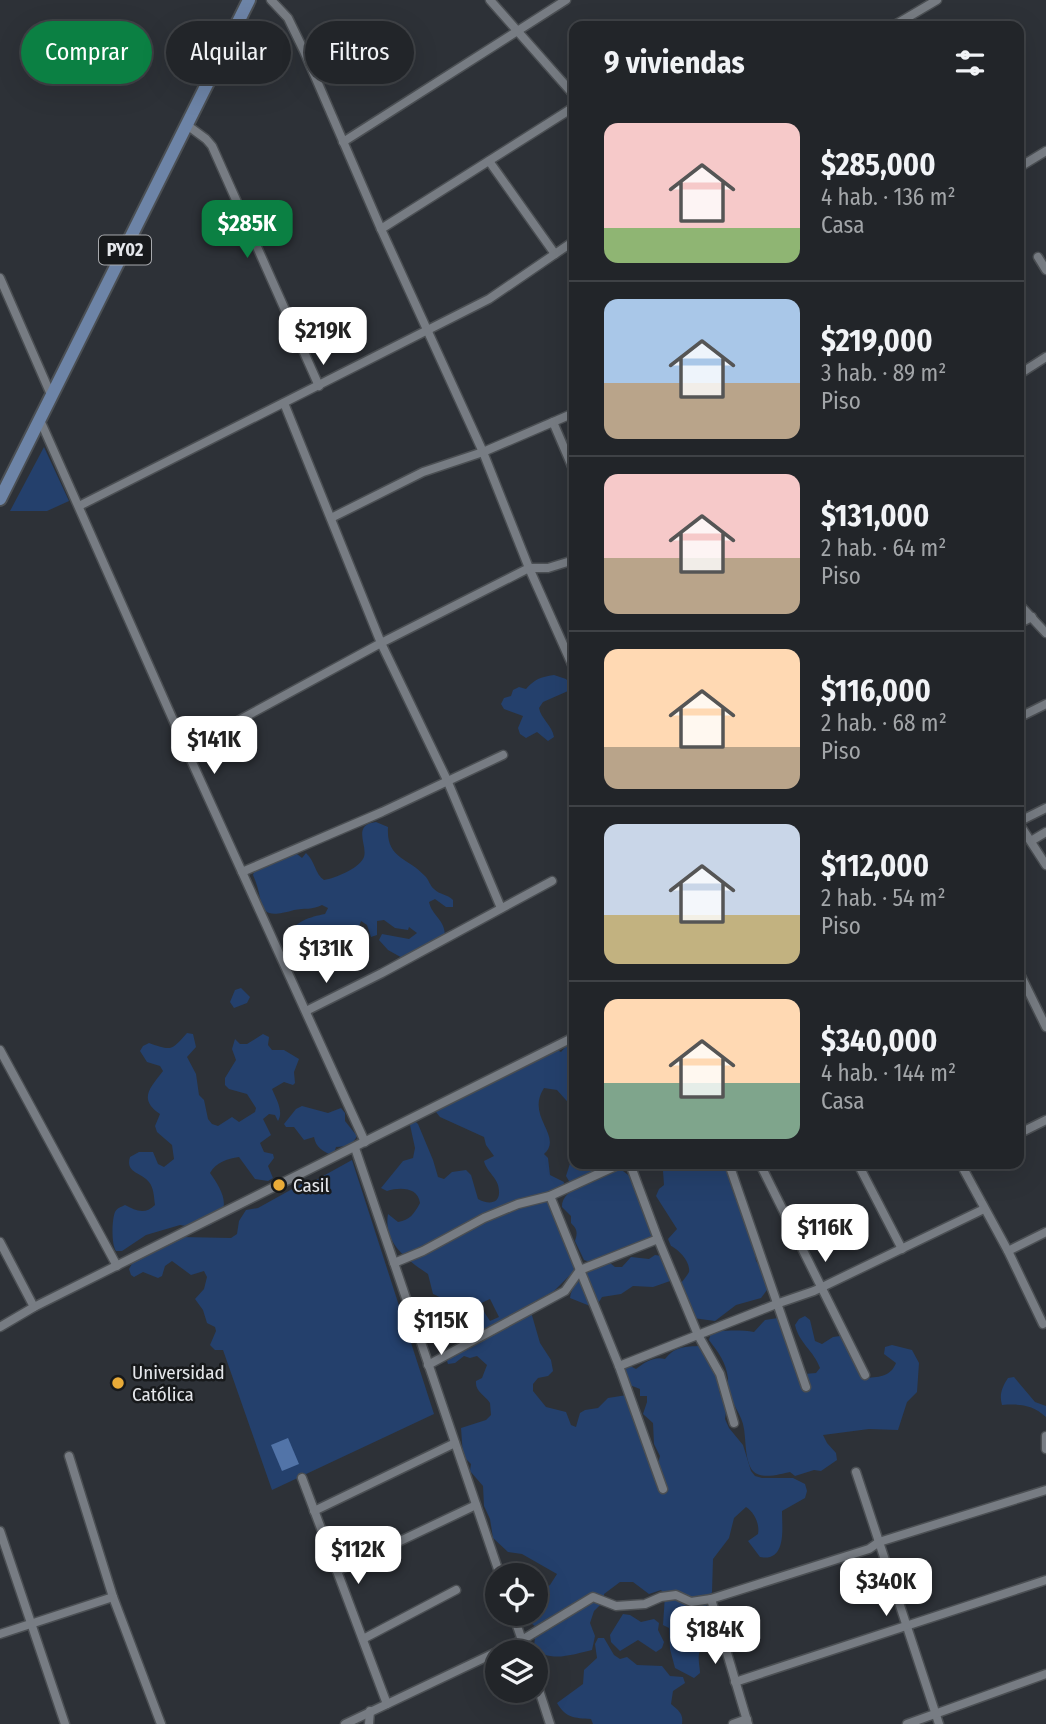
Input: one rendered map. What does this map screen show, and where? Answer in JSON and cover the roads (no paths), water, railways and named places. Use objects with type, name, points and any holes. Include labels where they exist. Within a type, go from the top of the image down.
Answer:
[{"type":"main road","name":"PY02","points":[[0,499],[249,0]]},
{"type":"street","points":[[271,0],[288,18],[427,331],[484,452],[529,568],[569,658]]},
{"type":"street","points":[[490,0],[569,89]]},
{"type":"street","points":[[343,142],[566,0]]},
{"type":"street","points":[[901,21],[937,0]]},
{"type":"street","points":[[381,229],[569,110]]},
{"type":"street","points":[[187,125],[212,146],[318,386]]},
{"type":"street","points":[[1024,164],[1046,151]]},
{"type":"street","points":[[489,161],[555,254]]},
{"type":"street","points":[[79,506],[489,299],[569,244]]},
{"type":"street","points":[[1038,257],[1046,270]]},
{"type":"street","points":[[0,278],[51,397]]},
{"type":"street","points":[[1024,371],[1046,357]]},
{"type":"street","points":[[284,403],[381,643],[447,780],[501,908]]},
{"type":"street","points":[[331,518],[423,472],[484,452],[569,415]]},
{"type":"street","points":[[40,420],[365,1142]]},
{"type":"street","points":[[553,422],[569,459]]},
{"type":"street","points":[[186,749],[381,643],[529,568],[548,568],[569,562]]},
{"type":"street","points":[[1024,609],[1046,633]]},
{"type":"street","points":[[1024,621],[1032,617]]},
{"type":"street","points":[[1024,715],[1046,704]]},
{"type":"street","points":[[242,872],[382,812],[503,755]]},
{"type":"street","points":[[1024,819],[1046,808]]},
{"type":"street","points":[[1024,831],[1046,865]]},
{"type":"street","points":[[1031,841],[1046,832]]},
{"type":"street","points":[[306,1011],[552,881]]},
{"type":"street","points":[[1024,982],[1046,1027]]},
{"type":"street","points":[[0,1327],[34,1307],[569,1040]]},
{"type":"street","points":[[1,1053],[117,1266]]},
{"type":"street","points":[[1024,1131],[1046,1120]]},
{"type":"street","points":[[355,1148],[496,1563]]},
{"type":"street","points":[[394,1263],[424,1251],[484,1218],[518,1204],[551,1196],[609,1169]]},
{"type":"street","points":[[632,1169],[698,1335],[720,1374],[734,1423]]},
{"type":"street","points":[[731,1169],[806,1387]]},
{"type":"street","points":[[762,1169],[865,1376]]},
{"type":"street","points":[[861,1169],[902,1249]]},
{"type":"street","points":[[964,1169],[1009,1251],[1045,1326]]},
{"type":"street","points":[[551,1196],[619,1367],[663,1489]]},
{"type":"street","points":[[619,1367],[821,1288],[984,1209]]},
{"type":"street","points":[[1009,1251],[1046,1232]]},
{"type":"street","points":[[428,1365],[565,1291],[580,1270],[658,1239]]},
{"type":"street","points":[[0,1242],[34,1307]]},
{"type":"street","points":[[1046,1436],[1046,1448]]},
{"type":"street","points":[[314,1511],[455,1443]]},
{"type":"street","points":[[69,1456],[113,1597],[161,1724]]},
{"type":"street","points":[[856,1472],[939,1724]]},
{"type":"street","points":[[302,1478],[387,1704]]},
{"type":"street","points":[[517,1626],[522,1640],[593,1597],[616,1605],[645,1604],[676,1595],[691,1602],[711,1598],[1046,1490]]},
{"type":"street","points":[[337,1571],[476,1505]]},
{"type":"street","points":[[0,1531],[65,1724]]},
{"type":"street","points":[[735,1682],[1046,1580]]},
{"type":"street","points":[[363,1639],[456,1590]]},
{"type":"street","points":[[0,1634],[113,1597]]},
{"type":"street","points":[[711,1598],[747,1721],[733,1724]]},
{"type":"street","points":[[345,1724],[485,1658]]},
{"type":"street","points":[[907,1724],[1046,1674]]},
{"type":"street","points":[[543,1703],[550,1724]]},
{"type":"street","points":[[369,1724],[370,1711]]},
{"type":"place","name":"Casil","points":[[279,1185]]},
{"type":"place","name":"Universidad Católica","points":[[118,1383]]}]
